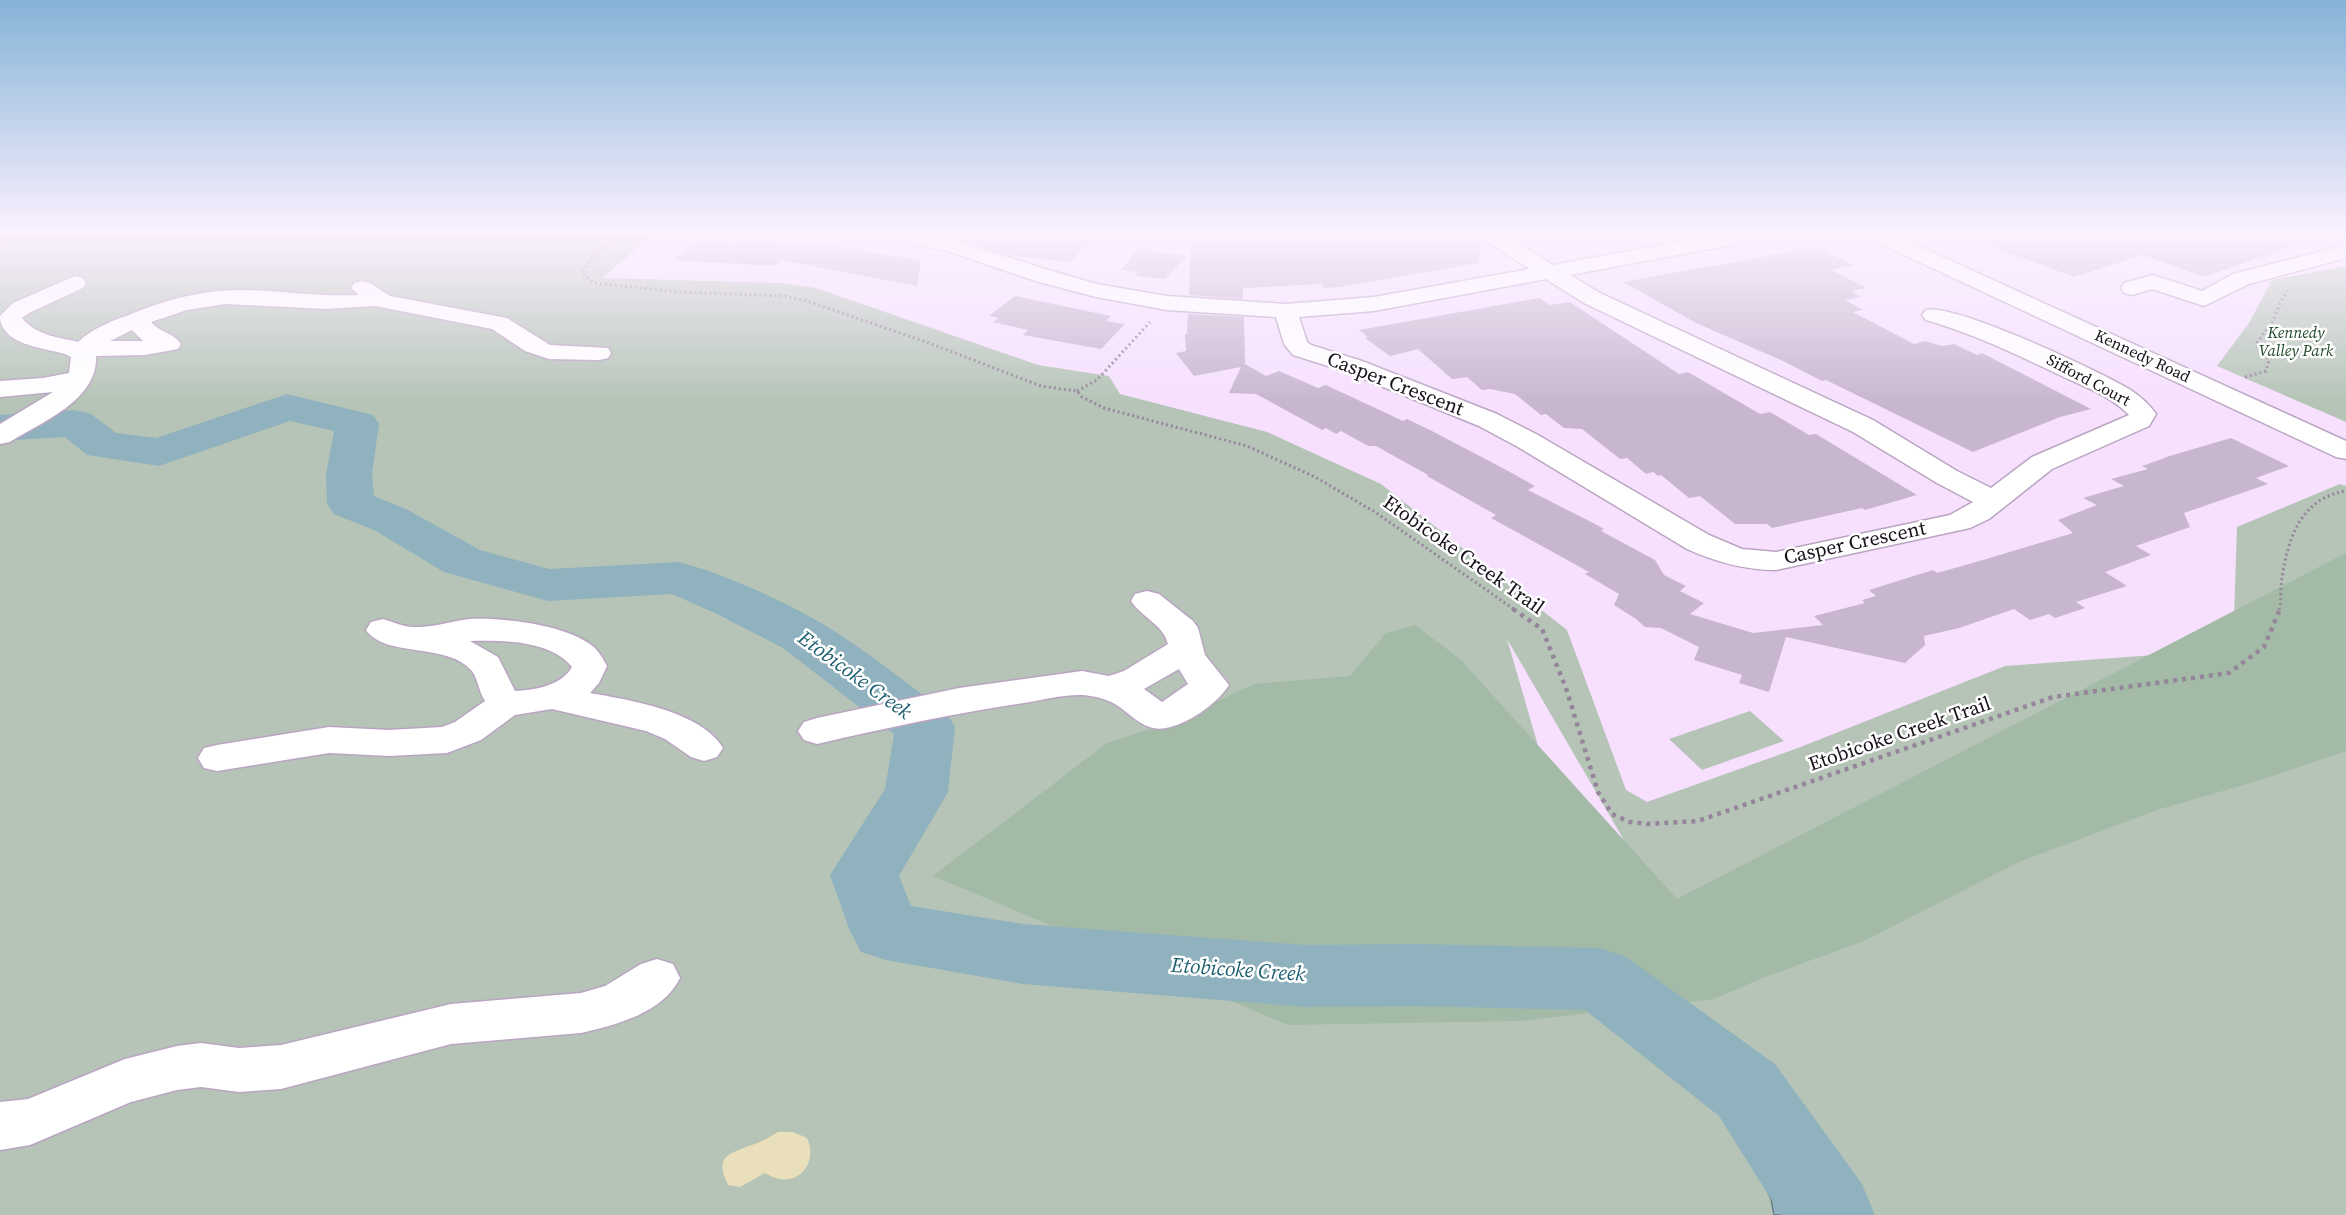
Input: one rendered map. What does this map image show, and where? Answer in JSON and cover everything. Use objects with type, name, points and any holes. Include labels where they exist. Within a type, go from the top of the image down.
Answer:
[{"type":"street","points":[[61,290],[21,308],[10,318],[27,336],[82,360],[169,344],[148,334],[136,320]]},
{"type":"street","points":[[0,389],[43,386],[82,360],[98,339],[136,320],[174,305],[198,290]]},
{"type":"street","points":[[369,290],[378,299]]},
{"type":"street","points":[[1095,290],[1167,303],[1286,311],[1374,304],[1452,290]]},
{"type":"street","points":[[1580,290],[1630,318],[1863,426],[1947,477],[1992,500]]},
{"type":"street","name":"Kennedy Road","points":[[1997,290],[2346,451]]},
{"type":"street","points":[[2176,290],[2204,299],[2221,290]]},
{"type":"street","points":[[174,305],[223,297],[352,302],[378,299],[422,310],[499,323],[543,350],[599,353]]},
{"type":"street","name":"Casper Crescent","points":[[1286,311],[1296,344],[1302,350],[1353,366],[1488,420],[1528,441],[1698,542],[1733,557],[1745,560],[1776,561],[1959,522],[1978,513],[1992,500]]},
{"type":"street","name":"Sifford Court","points":[[1934,315],[1995,334],[2129,400],[2143,414],[2140,420],[2128,426],[2042,463],[1992,500]]},
{"type":"street","points":[[0,436],[75,386],[82,360]]},
{"type":"street","points":[[826,729],[959,700],[1076,684],[1093,684],[1112,688],[1130,697],[1151,714],[1163,716],[1175,711],[1211,685],[1200,675],[1185,649],[1181,628],[1147,601]]},
{"type":"street","points":[[383,630],[452,647],[481,661],[495,678],[498,694],[508,702],[530,702],[552,697],[573,687],[590,666],[583,657],[565,645],[525,633],[496,629],[468,630],[417,638]]},
{"type":"street","points":[[1112,688],[1137,679],[1185,649]]},
{"type":"street","points":[[552,697],[661,723],[682,732],[696,745],[704,748]]},
{"type":"street","points":[[217,758],[329,740],[389,743],[447,740],[468,731],[508,702]]},
{"type":"street","points":[[0,1126],[30,1122],[125,1081],[177,1068],[201,1065],[239,1070],[281,1067],[451,1023],[581,1013],[636,994],[657,978]]},
{"type":"path","name":"Etobicoke Creek Trail","points":[[676,290],[785,296],[807,301],[929,343],[1041,386],[1077,391],[1082,397],[1104,408],[1246,446],[1316,477],[1375,512],[1542,629],[1566,688],[1598,792],[1612,814],[1630,822],[1647,824],[1698,821],[2053,697],[2229,673],[2264,647],[2280,608],[2282,578],[2293,532],[2312,505],[2334,493],[2346,491]]},
{"type":"path","points":[[2242,378],[2266,371],[2269,360],[2256,345],[2258,336],[2272,322],[2282,296],[2292,290]]},
{"type":"path","points":[[1077,391],[1097,380],[1167,303]]},
{"type":"green space","points":[[0,290],[821,290],[1038,365],[1109,376],[1120,394],[1267,432],[1381,484],[1567,630],[1626,790],[1647,802],[1798,748],[2005,666],[2168,654],[2234,619],[2237,527],[2340,484],[2346,486],[2346,1215],[0,1215]],"holes":[[[1507,639],[1621,835],[1646,888],[1566,842]]]},
{"type":"green space","name":"Kennedy Valley Park","points":[[2267,290],[2346,290],[2346,422],[2217,366],[2249,323]]},
{"type":"green space","points":[[2346,553],[2346,751],[2261,780],[2157,810],[2019,862],[1864,941],[1765,977],[1714,999],[1520,1021],[1288,1025],[933,876],[1107,743],[1175,721],[1254,684],[1350,676],[1386,633],[1415,625],[1460,659],[1677,899]]},
{"type":"green space","points":[[1750,711],[1784,741],[1702,770],[1669,739]]},
{"type":"sand","points":[[778,1132],[793,1132],[807,1138],[810,1159],[801,1174],[785,1179],[775,1178],[765,1173],[740,1187],[728,1185],[722,1168],[726,1158]]},
{"type":"water","points":[[1690,1035],[1794,1135],[1848,1215],[1774,1215],[1771,1199]]},
{"type":"building","points":[[1189,290],[1243,290],[1243,299],[1189,295]]},
{"type":"building","points":[[1637,290],[1858,290],[1851,291],[1861,297],[1845,300],[1863,310],[1853,312],[1914,344],[1925,341],[1942,346],[1954,344],[1977,355],[1982,353],[2091,409],[2060,417],[1973,452],[1826,380],[1822,381],[1783,361],[1696,323]]},
{"type":"building","points":[[1015,296],[1111,316],[1106,321],[1125,324],[1101,349],[1023,335],[1028,330],[993,322],[999,318],[989,316]]},
{"type":"building","points":[[1539,298],[1550,305],[1570,302],[1679,374],[1688,372],[1760,414],[1770,412],[1809,435],[1816,434],[1917,495],[1865,510],[1862,508],[1772,528],[1767,524],[1735,524],[1700,496],[1689,498],[1661,475],[1658,476],[1653,472],[1646,474],[1627,458],[1620,459],[1582,429],[1564,428],[1546,414],[1541,415],[1515,394],[1490,389],[1482,390],[1467,377],[1452,379],[1418,349],[1390,356],[1365,338],[1368,337],[1359,330]]},
{"type":"building","points":[[1188,314],[1244,317],[1245,364],[1266,376],[1279,371],[1318,388],[1326,385],[1403,421],[1407,419],[1510,472],[1535,486],[1528,490],[1595,524],[1604,529],[1601,531],[1655,560],[1664,575],[1686,586],[1680,591],[1704,603],[1690,614],[1753,633],[1823,625],[1814,616],[1865,603],[1862,600],[1876,596],[1869,590],[1933,570],[1937,573],[2073,533],[2058,520],[2097,505],[2083,498],[2124,486],[2111,479],[2148,469],[2142,466],[2165,458],[2163,458],[2231,438],[2289,466],[2256,478],[2268,484],[2184,513],[2190,527],[2136,546],[2151,555],[2105,572],[2127,586],[2076,602],[2085,608],[2055,618],[2049,614],[2030,620],[2014,609],[1959,628],[1924,636],[1925,645],[1905,663],[1786,637],[1769,692],[1739,683],[1742,675],[1694,660],[1699,647],[1661,628],[1645,627],[1614,605],[1619,594],[1585,574],[1589,572],[1491,518],[1496,515],[1376,446],[1368,446],[1341,431],[1336,434],[1326,428],[1322,430],[1256,394],[1229,393],[1241,367],[1194,376],[1176,353],[1186,351],[1185,334],[1187,334]]},
{"type":"waterway","name":"Etobicoke Creek","points":[[0,428],[75,423],[103,445],[159,452],[287,407],[357,424],[349,474],[351,504],[391,520],[462,561],[548,585],[679,578],[734,601],[803,636],[925,727],[916,792],[864,875],[886,931],[1023,954],[1305,976],[1415,975],[1600,979],[1747,1090],[1831,1215]]}]
